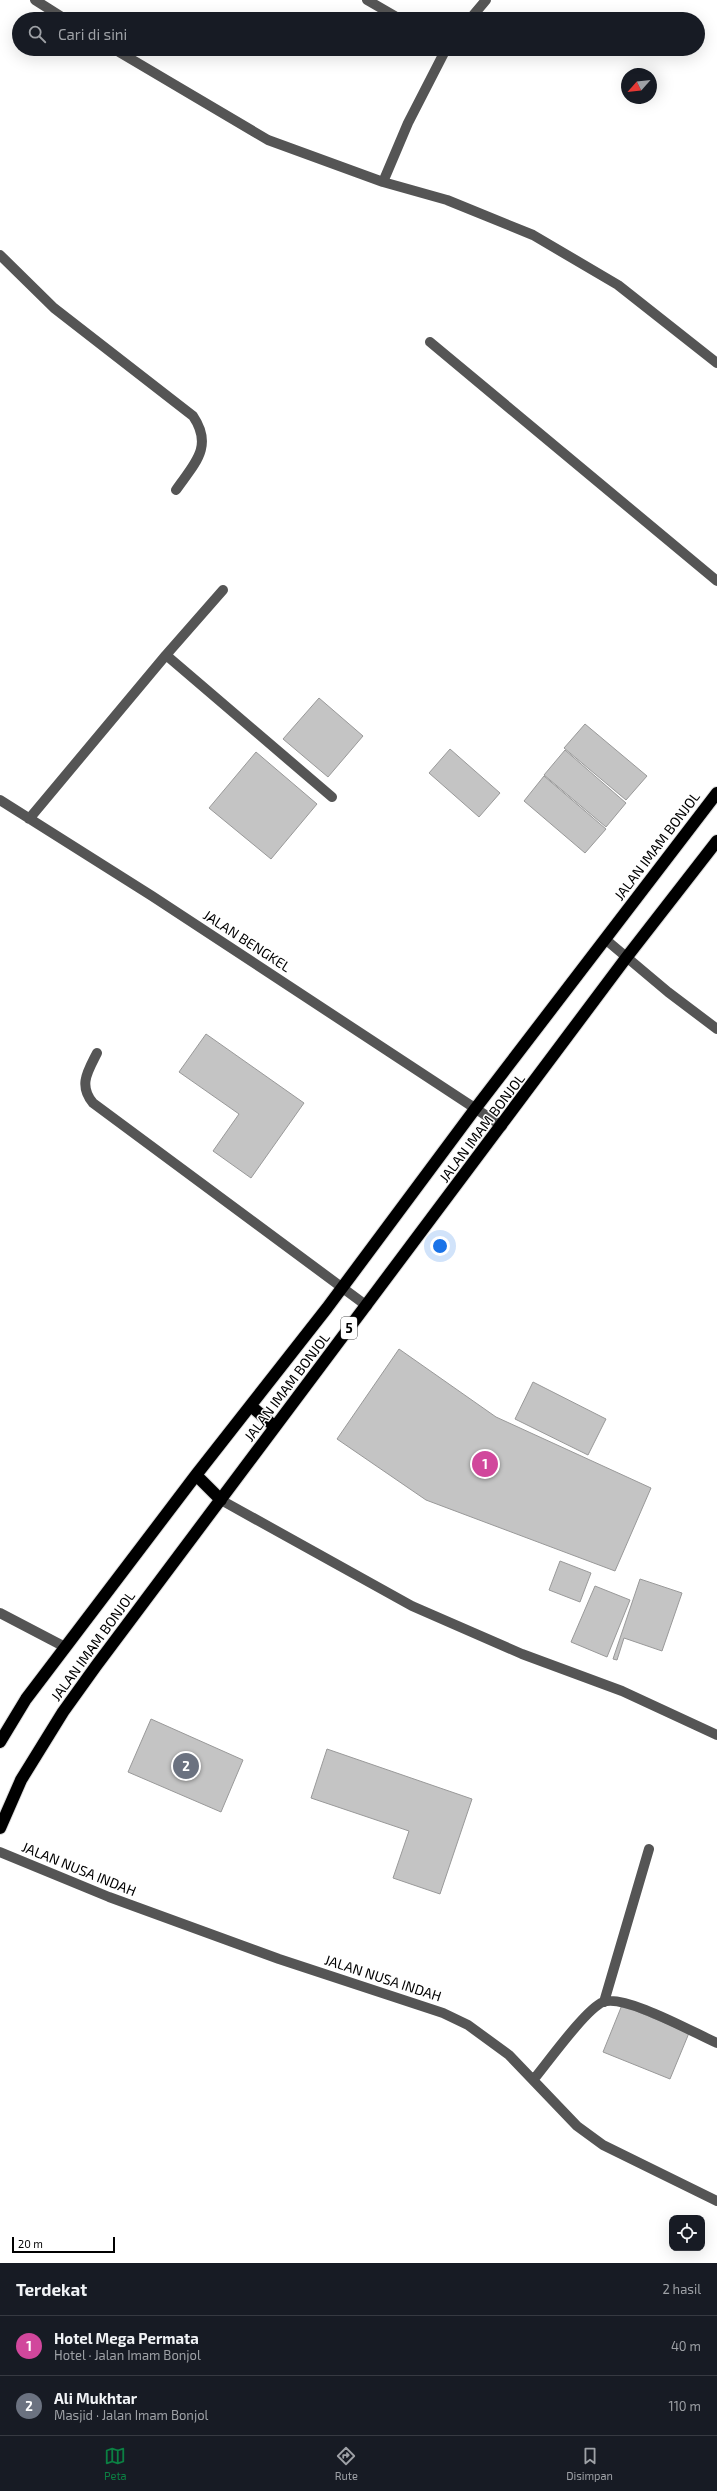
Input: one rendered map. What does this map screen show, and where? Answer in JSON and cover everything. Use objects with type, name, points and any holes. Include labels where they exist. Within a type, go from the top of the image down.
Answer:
[{"type":"highway","name":"JALAN IMAM BONJOL","points":[[0,1742],[26,1699],[65,1647],[196,1475],[343,1287],[475,1109],[717,793]]},
{"type":"highway","name":"JALAN IMAM BONJOL","points":[[0,1828],[21,1780],[62,1712],[502,1126],[626,958],[717,841]]},
{"type":"highway","points":[[251,1406],[275,1427]]},
{"type":"highway","points":[[196,1475],[221,1500]]},
{"type":"street","points":[[35,0],[54,12]]},
{"type":"street","points":[[367,0],[388,12]]},
{"type":"street","points":[[476,12],[486,0]]},
{"type":"street","points":[[126,56],[268,140],[383,182],[447,200],[533,235],[618,285],[717,363]]},
{"type":"street","points":[[383,182],[408,123],[442,56]]},
{"type":"street","points":[[0,255],[54,308],[193,416],[203,435],[203,444],[198,457],[176,490]]},
{"type":"street","points":[[430,342],[717,581]]},
{"type":"street","points":[[29,819],[166,655],[223,590]]},
{"type":"street","points":[[166,655],[332,798]]},
{"type":"street","name":"JALAN BENGKEL","points":[[0,800],[152,896],[502,1126]]},
{"type":"street","points":[[605,939],[626,958],[717,1029]]},
{"type":"street","points":[[96,1052],[85,1077],[84,1086],[87,1096],[93,1103],[343,1287],[366,1306]]},
{"type":"street","points":[[221,1500],[412,1606],[522,1654],[622,1691],[717,1735]]},
{"type":"street","points":[[0,1613],[65,1647]]},
{"type":"street","points":[[604,2002],[649,1849]]},
{"type":"street","name":"JALAN NUSA INDAH","points":[[0,1852],[109,1897],[264,1954],[443,2013],[468,2025],[508,2055],[534,2079],[576,2126],[603,2146],[717,2201]]},
{"type":"street","points":[[534,2079],[590,2011],[604,2002],[614,2000],[636,2006],[717,2043]]},
{"type":"building","points":[[319,698],[363,736],[328,777],[283,739]]},
{"type":"building","points":[[585,724],[647,776],[626,800],[564,748]]},
{"type":"building","points":[[450,749],[500,793],[479,817],[429,773]]},
{"type":"building","points":[[565,750],[626,803],[606,827],[544,775]]},
{"type":"building","points":[[256,752],[317,804],[271,859],[209,808]]},
{"type":"building","points":[[544,776],[606,829],[585,853],[524,801]]},
{"type":"building","points":[[206,1034],[304,1103],[251,1178],[213,1151],[239,1114],[179,1072]]},
{"type":"building","points":[[399,1349],[496,1417],[651,1488],[615,1571],[426,1500],[337,1439]]},
{"type":"building","points":[[533,1382],[606,1419],[588,1455],[515,1419]]},
{"type":"building","points":[[560,1561],[591,1573],[580,1602],[549,1590]]},
{"type":"building","points":[[640,1579],[682,1593],[662,1651],[624,1638],[617,1660],[613,1659]]},
{"type":"building","points":[[595,1586],[630,1600],[607,1657],[571,1642]]},
{"type":"building","points":[[151,1719],[243,1760],[221,1812],[128,1772]]},
{"type":"building","points":[[327,1749],[472,1799],[440,1894],[393,1878],[409,1831],[311,1798]]},
{"type":"building","points":[[622,2005],[689,2033],[670,2079],[603,2052]]},
{"type":"place","name":"Hotel Mega Permata","points":[[485,1464]]},
{"type":"place","name":"Ali Mukhtar","points":[[186,1766]]}]
